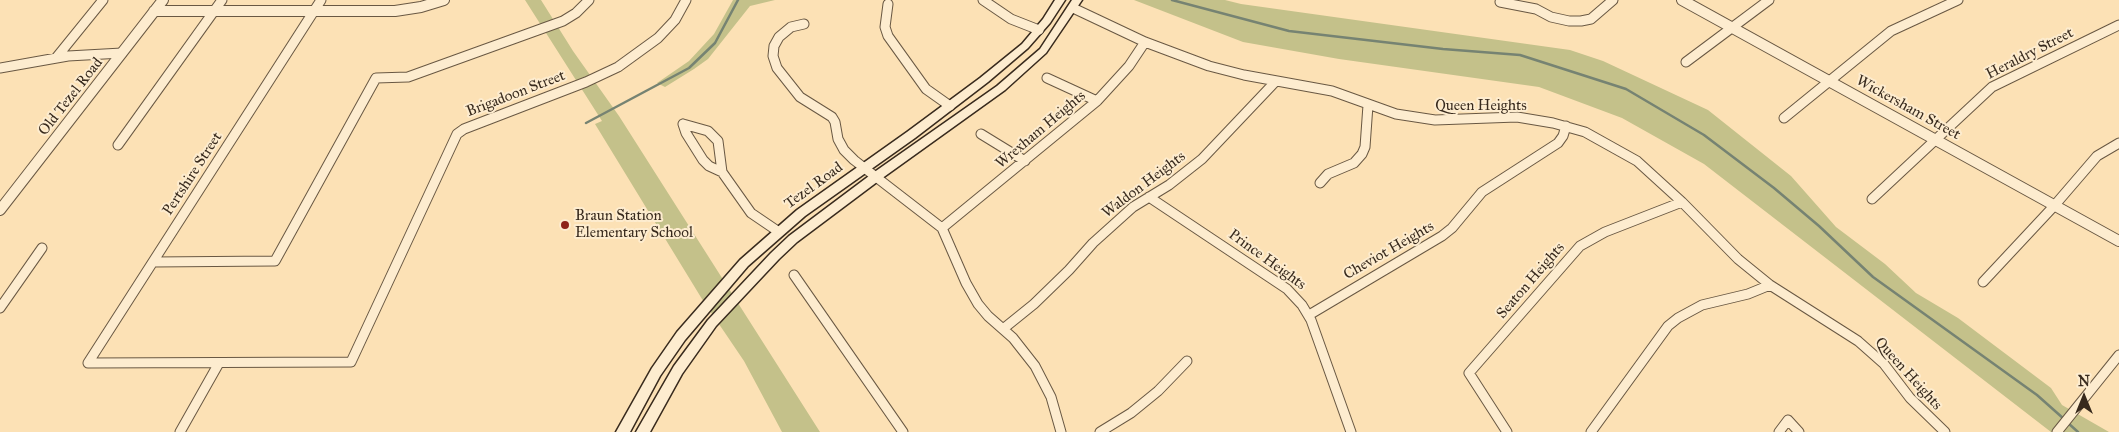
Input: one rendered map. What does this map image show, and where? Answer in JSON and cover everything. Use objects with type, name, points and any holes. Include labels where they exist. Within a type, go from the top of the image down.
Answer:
[{"type":"main road","name":"Tezel Road","points":[[624,432],[656,372],[681,336],[744,263],[801,213],[950,106],[1019,52],[1039,30],[1060,0]]},
{"type":"main road","name":"Tezel Road","points":[[643,432],[678,370],[712,323],[754,276],[793,239],[876,176],[990,96],[1023,69],[1043,51],[1075,4]]},
{"type":"street","points":[[56,58],[103,0]]},
{"type":"street","name":"Old Tezel Road","points":[[0,210],[163,0]]},
{"type":"street","points":[[118,145],[222,0]]},
{"type":"street","name":"Pertshire Street","points":[[219,364],[88,363],[321,0]]},
{"type":"street","points":[[154,12],[395,11],[421,7],[444,0]]},
{"type":"street","points":[[153,262],[275,261],[376,78],[400,78],[418,74],[563,21],[576,13],[588,0]]},
{"type":"street","name":"Brigadoon Street","points":[[219,364],[351,362],[457,134],[464,129],[586,82],[618,67],[658,38],[675,20],[686,0]]},
{"type":"street","points":[[983,0],[1011,19],[1039,30]]},
{"type":"street","points":[[1500,2],[1536,8],[1551,17],[1569,21],[1581,21],[1591,19],[1613,0]]},
{"type":"street","name":"Wickersham Street","points":[[1682,0],[2119,241]]},
{"type":"street","points":[[1686,62],[1768,0]]},
{"type":"street","points":[[1784,118],[1891,31],[1958,0]]},
{"type":"street","points":[[888,4],[885,27],[888,36],[926,90],[950,106]]},
{"type":"street","name":"Queen Heights","points":[[1075,4],[1145,42],[1209,66],[1332,91],[1396,114],[1422,119],[1448,120],[1508,117],[1535,119],[1585,132],[1624,152],[1637,161],[1682,202],[1738,259],[1770,286],[1858,341],[1884,364],[1910,398],[1945,432]]},
{"type":"street","points":[[804,24],[791,27],[779,38],[774,46],[774,61],[800,97],[832,117],[835,122],[838,139],[844,150],[942,228],[966,283],[978,304],[1025,351],[1035,366],[1051,397],[1061,432]]},
{"type":"street","name":"Heraldry Street","points":[[1872,199],[1992,87],[2119,25]]},
{"type":"street","name":"Wrexham Heights","points":[[942,228],[1097,101],[1129,66],[1145,42]]},
{"type":"street","points":[[0,68],[87,54],[122,53]]},
{"type":"street","points":[[1047,78],[1097,101]]},
{"type":"street","name":"Waldon Heights","points":[[1003,329],[1034,304],[1133,207],[1185,174],[1202,159],[1276,81]]},
{"type":"street","points":[[1320,183],[1328,174],[1354,163],[1362,154],[1365,147],[1368,105]]},
{"type":"street","points":[[722,172],[709,166],[703,160],[686,133],[683,124],[708,131],[718,141],[722,172],[751,214],[779,232]]},
{"type":"street","name":"Cheviot Heights","points":[[1309,315],[1442,236],[1452,228],[1482,192],[1558,143],[1563,136],[1566,126]]},
{"type":"street","points":[[981,134],[1025,161]]},
{"type":"street","points":[[1983,282],[2054,206],[2097,156],[2119,143]]},
{"type":"street","name":"Prince Heights","points":[[1149,198],[1265,274],[1296,298],[1309,315],[1351,432]]},
{"type":"street","name":"Seaton Heights","points":[[1507,432],[1469,373],[1580,246],[1605,232],[1682,202]]},
{"type":"street","points":[[0,308],[42,248]]},
{"type":"street","points":[[794,275],[903,432]]},
{"type":"street","points":[[1591,432],[1668,326],[1678,318],[1702,305],[1748,294],[1770,286]]},
{"type":"street","points":[[2057,432],[2119,355]]},
{"type":"street","points":[[1100,432],[1158,391],[1188,361]]},
{"type":"street","points":[[180,432],[219,364]]},
{"type":"street","points":[[1779,432],[1788,420],[1798,432]]},
{"type":"shaded area","points":[[525,0],[541,0],[573,51],[619,116],[820,432],[782,432],[744,361],[702,299],[595,124],[602,121]]},
{"type":"shaded area","points":[[733,0],[775,0],[750,6],[708,59],[694,69],[665,87],[657,83],[689,61],[714,34]]},
{"type":"shaded area","points":[[1134,0],[1225,0],[1241,4],[1570,50],[1603,61],[1708,110],[1791,176],[1836,227],[1885,264],[1916,293],[1958,318],[2051,388],[2062,405],[2109,432],[2051,432],[1704,164],[1622,118],[1539,87],[1339,59],[1243,42]]},
{"type":"waterway","points":[[586,123],[689,68],[715,43],[738,0]]},
{"type":"waterway","points":[[1172,0],[1289,31],[1443,49],[1520,55],[1626,89],[1704,135],[1774,188],[1819,226],[1873,277],[2037,395],[2064,419]]},
{"type":"waterway","points":[[2068,423],[2078,432]]},
{"type":"place","name":"Braun Station Elementary School","points":[[565,225]]}]
